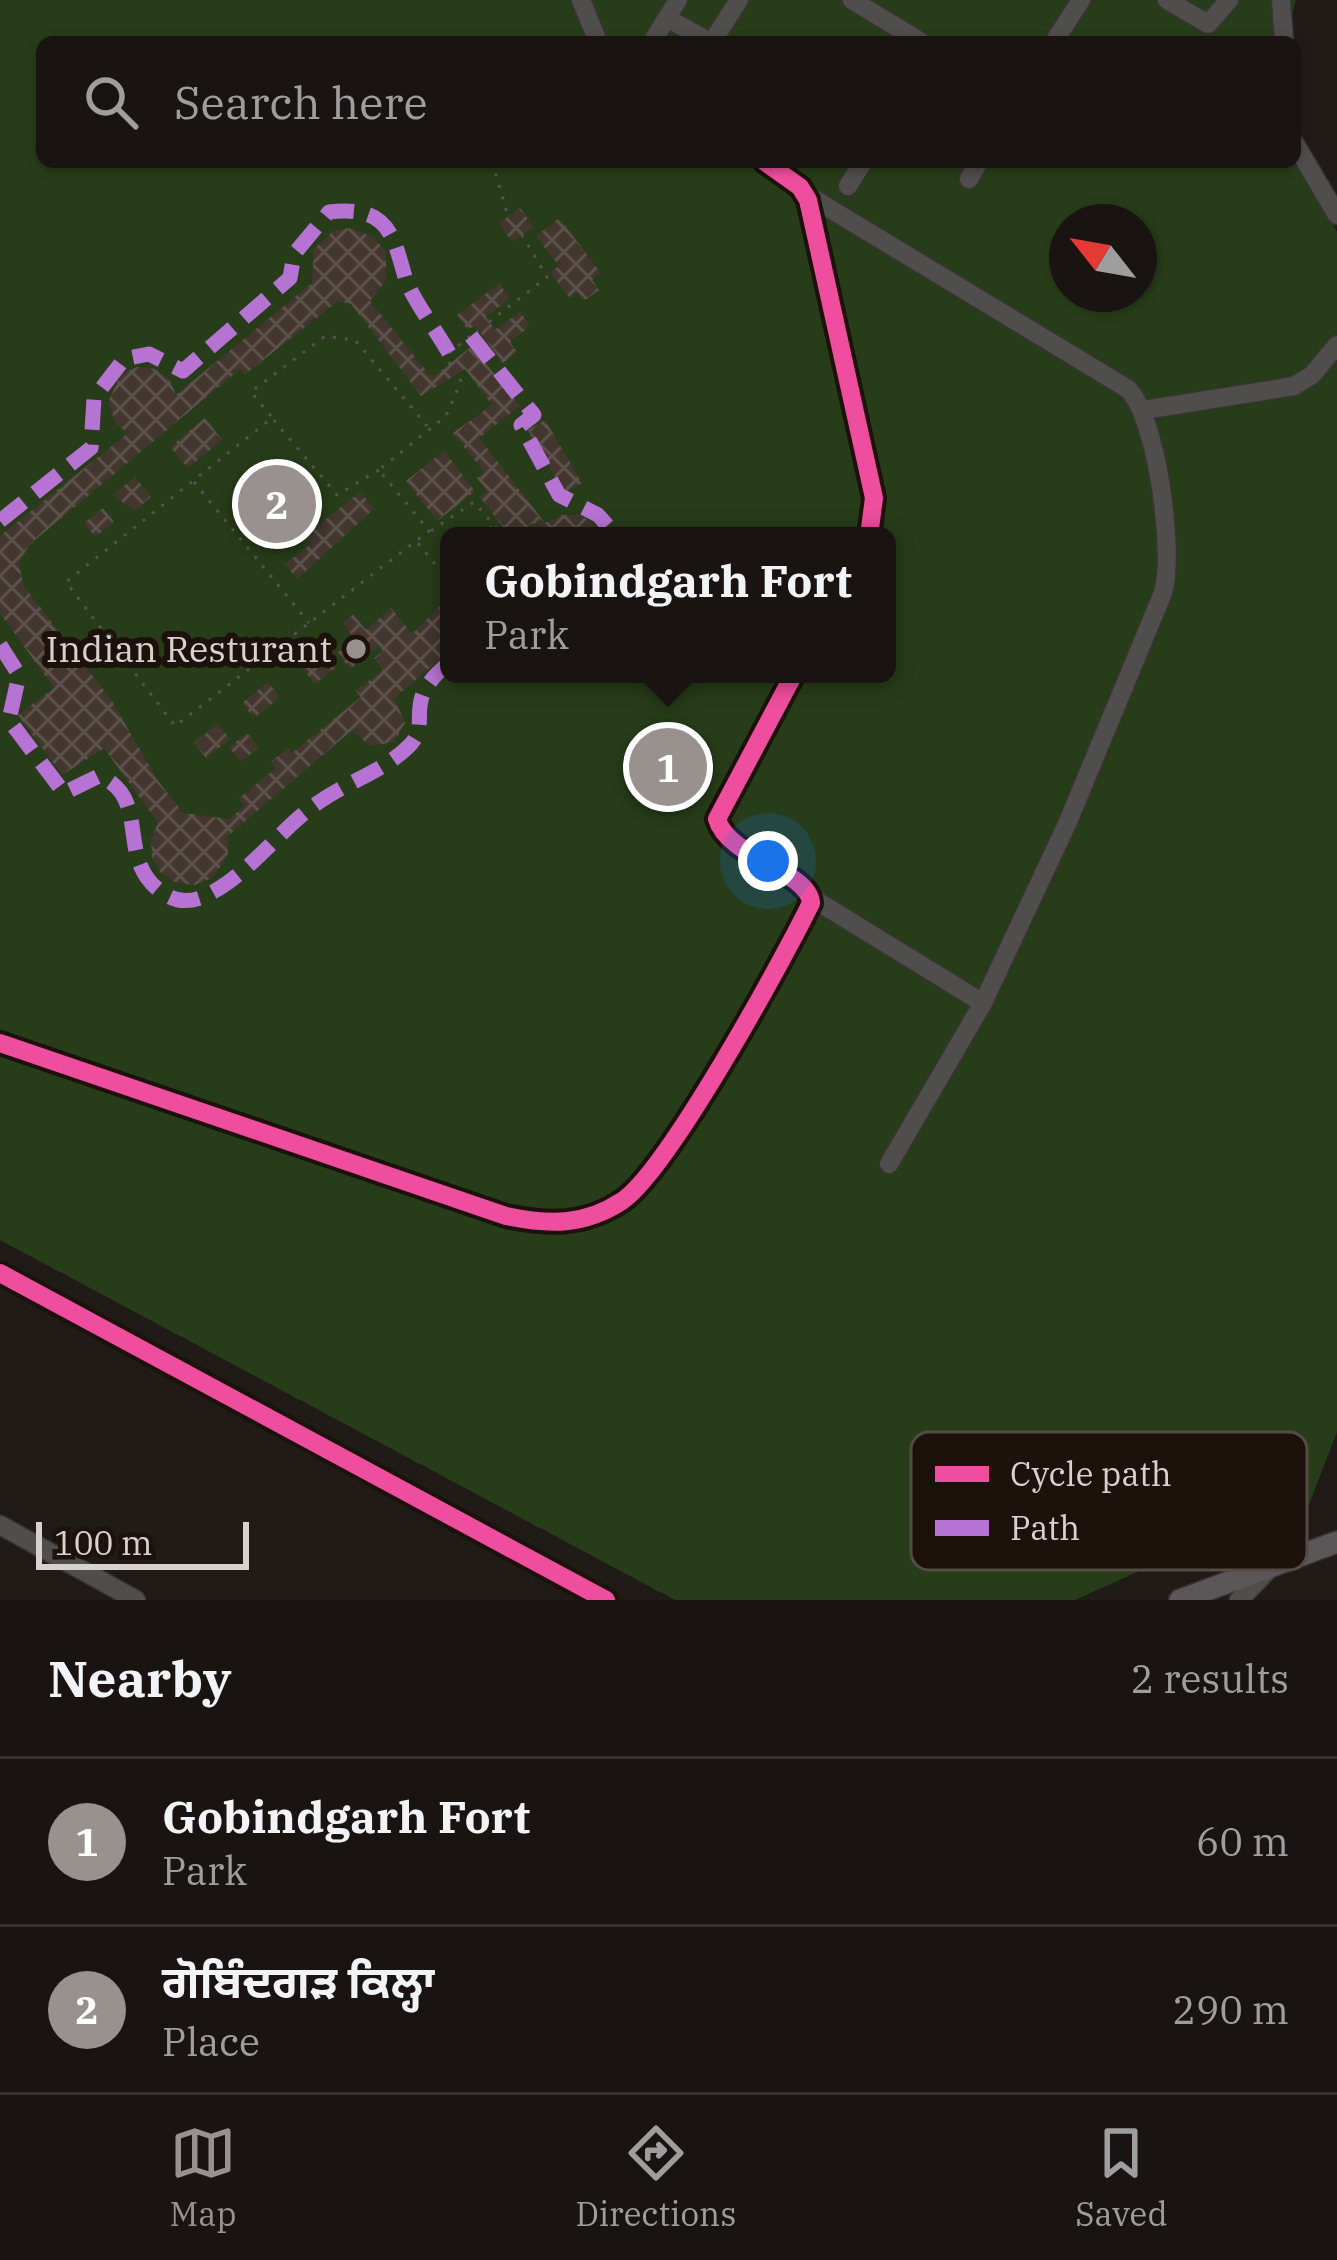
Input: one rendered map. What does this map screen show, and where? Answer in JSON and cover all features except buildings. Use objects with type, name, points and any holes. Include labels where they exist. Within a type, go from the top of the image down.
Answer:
[{"type":"main road","points":[[1307,1552],[1337,1542]]},
{"type":"main road","points":[[1180,1600],[1256,1570]]},
{"type":"street","points":[[581,0],[596,36]]},
{"type":"street","points":[[656,36],[678,0]]},
{"type":"street","points":[[715,36],[739,0]]},
{"type":"street","points":[[852,0],[910,36]]},
{"type":"street","points":[[1058,36],[1081,0]]},
{"type":"street","points":[[1167,0],[1208,24],[1229,0]]},
{"type":"street","points":[[1281,0],[1284,36]]},
{"type":"street","points":[[667,18],[700,36]]},
{"type":"street","points":[[1301,154],[1337,214]]},
{"type":"street","points":[[773,168],[804,193],[1128,389],[1144,410],[1170,557],[1168,578],[1067,824],[982,1003],[889,1164]]},
{"type":"street","points":[[848,186],[859,168]]},
{"type":"street","points":[[804,193],[874,498],[870,527]]},
{"type":"street","points":[[1144,410],[1294,386],[1312,375],[1337,345]]},
{"type":"street","points":[[789,683],[717,819],[726,839],[982,1003]]},
{"type":"street","points":[[0,1043],[487,1210],[562,1224],[618,1204],[654,1172],[812,898]]},
{"type":"street","points":[[0,1274],[606,1600]]},
{"type":"street","points":[[0,1525],[136,1600]]},
{"type":"street","points":[[1239,1600],[1268,1570]]},
{"type":"path","points":[[493,168],[508,216]]},
{"type":"path","points":[[489,322],[547,277],[522,236]]},
{"type":"path","points":[[450,365],[448,353],[478,330]]},
{"type":"path","points":[[430,428],[355,340],[325,336],[251,392],[337,495],[379,470],[446,416],[461,380],[457,375]]},
{"type":"path","points":[[272,418],[66,582],[176,726],[416,541],[440,529]]},
{"type":"path","points":[[379,470],[429,532]]},
{"type":"path","points":[[193,480],[309,623]]},
{"type":"path","points":[[442,527],[474,502],[491,527]]},
{"type":"path","points":[[416,541],[440,569]]},
{"type":"green space","points":[[0,0],[1296,0],[1286,36],[36,36],[36,168],[1301,166],[1337,232],[1337,1432],[1307,1509],[1307,1432],[911,1432],[911,1570],[1141,1570],[1075,1600],[675,1600],[0,1240]]},
{"type":"marked path","points":[[0,521],[91,448],[94,398],[124,359],[149,354],[183,371],[290,278],[294,254],[329,212],[363,213],[384,225],[413,294],[449,353]]},
{"type":"marked path","points":[[471,336],[534,415],[521,425],[559,495],[598,515],[609,527]]},
{"type":"marked path","points":[[0,645],[19,675],[9,720],[64,793],[99,776],[115,786],[125,799],[140,866],[166,895],[182,900],[198,899],[224,885],[307,811],[408,747],[419,729],[425,690],[440,671]]},
{"type":"cycle path","points":[[773,168],[800,187],[808,200],[874,498],[870,527]]},
{"type":"cycle path","points":[[0,1043],[506,1216],[566,1221],[608,1209],[642,1182],[667,1150],[751,1015],[811,903],[797,882],[736,844],[717,819],[789,683]]},
{"type":"cycle path","points":[[0,1273],[606,1600]]},
{"type":"place","name":"ਗੋਬਿੰਦਗੜ ਕਿਲ੍ਹਾ","points":[[277,504]]},
{"type":"place","name":"Indian Resturant","points":[[356,649]]},
{"type":"place","name":"Gobindgarh Fort","points":[[668,767]]}]
